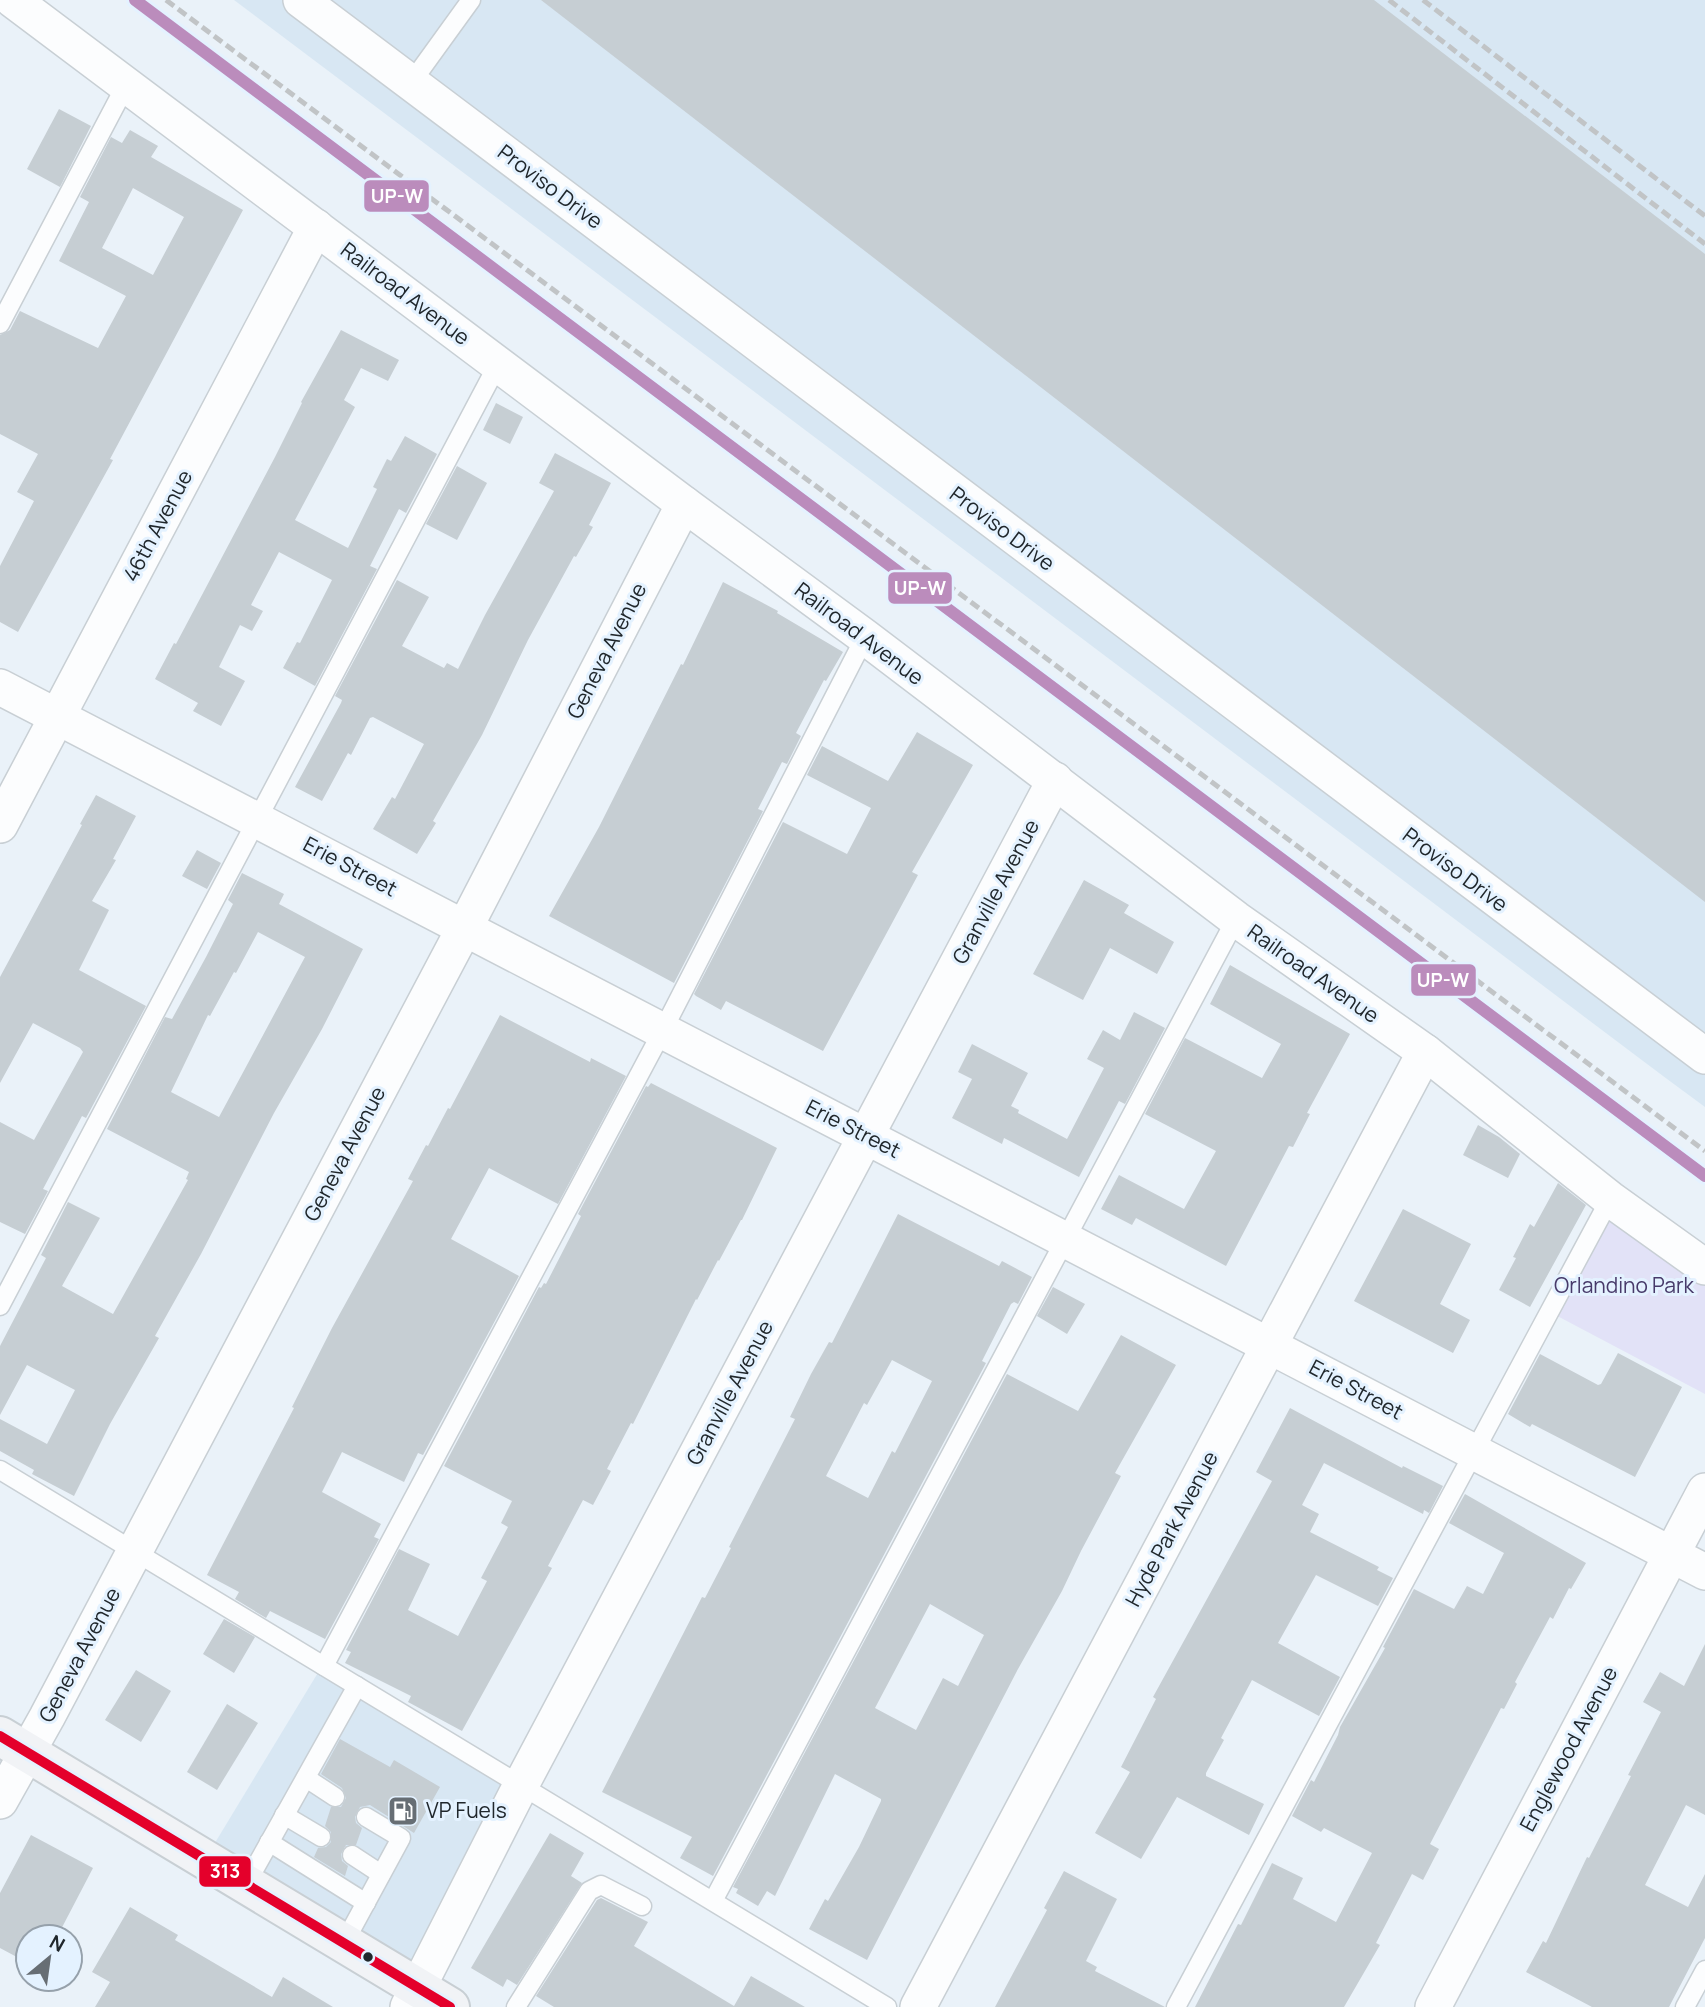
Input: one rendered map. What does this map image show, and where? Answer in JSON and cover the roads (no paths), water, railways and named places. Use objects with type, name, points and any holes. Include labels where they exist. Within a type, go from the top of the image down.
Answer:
[{"type":"main road","points":[[14,1744],[344,1943],[413,1997],[450,2007]]},
{"type":"street","name":"Railroad Avenue","points":[[13,0],[1055,780],[1236,919],[1425,1052],[1610,1199],[1705,1267]]},
{"type":"street","name":"Proviso Drive","points":[[301,0],[1705,1056]]},
{"type":"street","name":"46th Avenue","points":[[0,825],[316,227]]},
{"type":"street","name":"Geneva Avenue","points":[[0,1801],[14,1744],[135,1552],[465,927],[684,504]]},
{"type":"street","name":"Erie Street","points":[[0,687],[1705,1572]]},
{"type":"street","name":"Granville Avenue","points":[[413,1997],[521,1785],[1055,780]]},
{"type":"street","name":"Hyde Park Avenue","points":[[919,2007],[1425,1052]]},
{"type":"street","name":"Englewood Avenue","points":[[1433,2007],[1705,1491]]},
{"type":"lane","points":[[411,83],[471,0]]},
{"type":"lane","points":[[0,324],[126,85]]},
{"type":"lane","points":[[0,1306],[498,364]]},
{"type":"lane","points":[[324,1666],[663,1030],[865,638]]},
{"type":"lane","points":[[713,1901],[1236,919]]},
{"type":"lane","points":[[1176,2007],[1610,1199]]},
{"type":"lane","points":[[0,1470],[887,2007]]},
{"type":"lane","points":[[246,1884],[357,1686]]},
{"type":"lane","points":[[306,1778],[335,1797]]},
{"type":"lane","points":[[284,1815],[321,1838]]},
{"type":"lane","points":[[344,1943],[401,1838],[366,1817]]},
{"type":"lane","points":[[270,1842],[366,1903]]},
{"type":"lane","points":[[352,1855],[381,1874]]},
{"type":"lane","points":[[516,2007],[589,1891],[601,1885],[642,1906]]},
{"type":"lane","points":[[1685,2007],[1705,1970]]},
{"type":"railway","points":[[166,0],[1705,1151]]},
{"type":"railway","points":[[1389,0],[1705,244]]},
{"type":"railway","points":[[1423,0],[1705,216]]},
{"type":"place","name":"VP Fuels","points":[[403,1811]]},
{"type":"park label","name":"Orlandino Park","points":[[1624,1286]]}]
